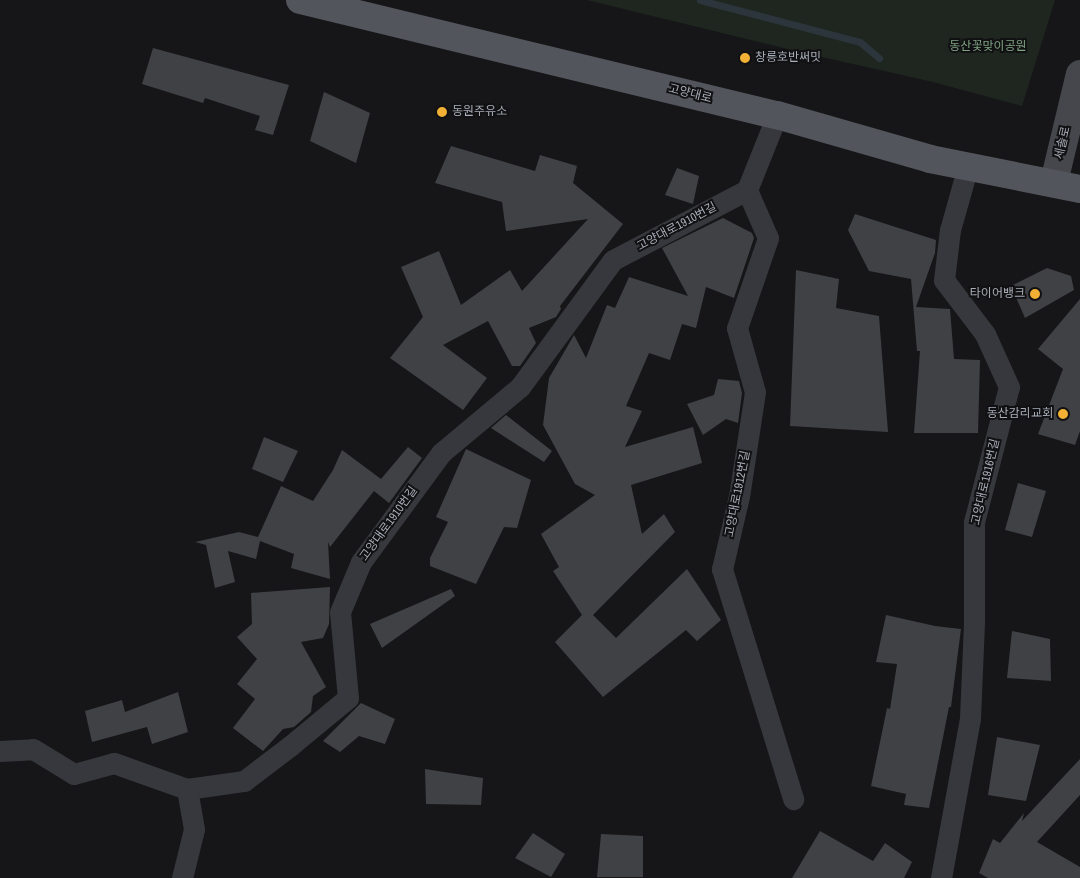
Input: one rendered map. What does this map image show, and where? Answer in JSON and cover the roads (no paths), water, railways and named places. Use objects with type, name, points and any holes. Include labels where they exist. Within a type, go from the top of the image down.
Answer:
[{"type":"main road","name":"고양대로","points":[[300,0],[777,115],[930,159],[1054,182],[1080,189]]},
{"type":"street","name":"세솔로","points":[[1054,182],[1080,74]]},
{"type":"street","points":[[747,190],[777,115]]},
{"type":"street","name":"고양대로1916번길","points":[[946,876],[970,718],[974,621],[974,522],[1009,387],[985,334],[944,280],[950,230],[968,166]]},
{"type":"street","name":"고양대로1910번길","points":[[0,751],[33,749],[74,774],[114,763],[187,789],[244,781],[348,698],[340,612],[361,562],[441,453],[520,387],[613,260],[747,190]]},
{"type":"street","name":"고양대로1912번길","points":[[747,190],[768,238],[737,328],[756,392],[739,496],[722,569],[794,799]]},
{"type":"street","points":[[182,878],[194,829],[187,789]]},
{"type":"waterway","points":[[700,0],[860,42],[879,58]]},
{"type":"place","name":"창릉호반써밋","points":[[745,58]]},
{"type":"place","name":"동원주유소","points":[[442,112]]},
{"type":"place","name":"타이어뱅크","points":[[1035,294]]},
{"type":"place","name":"동산감리교회","points":[[1063,414]]},
{"type":"park label","name":"동산꽃맞이공원","points":[[988,47]]}]
